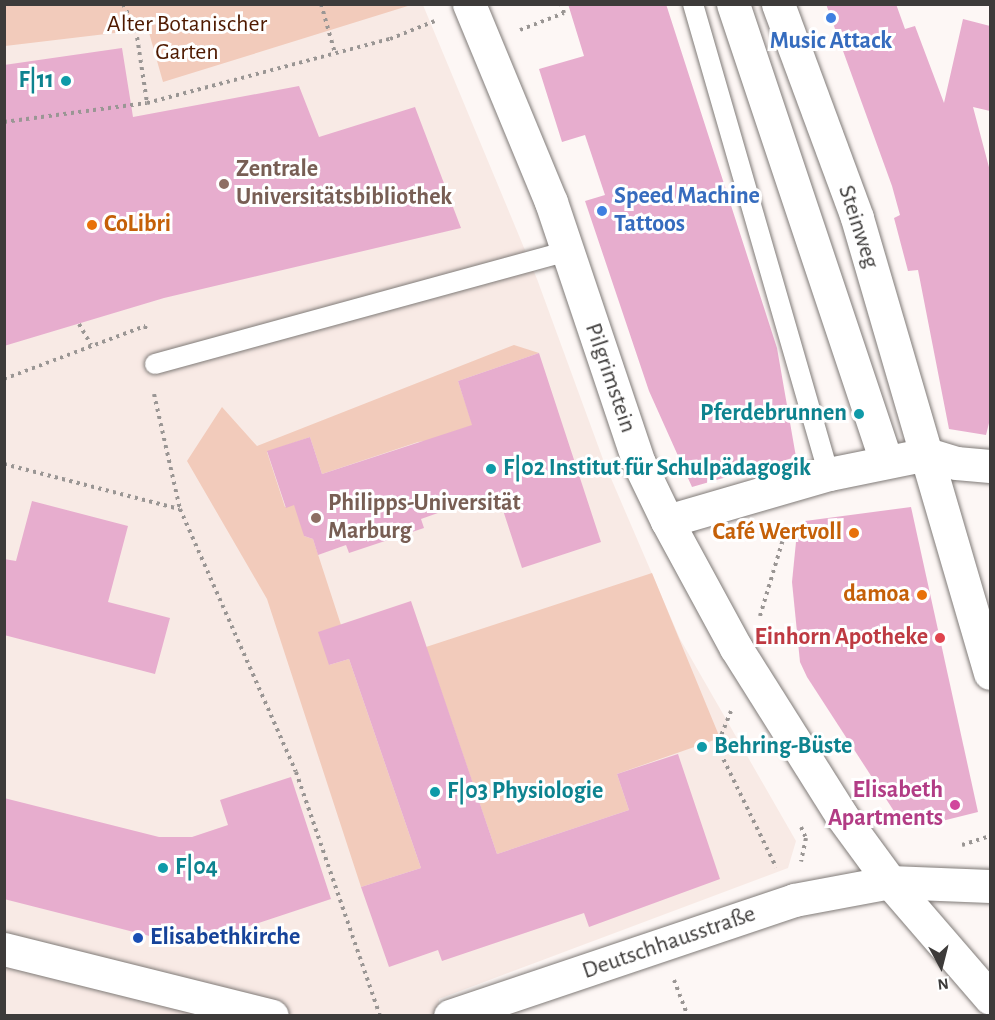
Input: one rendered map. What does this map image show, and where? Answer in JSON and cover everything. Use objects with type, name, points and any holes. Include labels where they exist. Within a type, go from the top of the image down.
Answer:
[{"type":"main road","points":[[733,4],[886,461]]},
{"type":"main road","name":"Steinweg","points":[[778,4],[857,218],[990,674]]},
{"type":"main road","name":"Pilgrimstein","points":[[456,11],[567,251],[639,463],[667,521],[791,738],[890,882],[990,998]]},
{"type":"main road","points":[[667,521],[829,474],[927,454],[956,463],[990,466]]},
{"type":"main road","name":"Deutschhausstraße","points":[[450,1016],[794,900],[890,882],[990,886]]},
{"type":"main road","points":[[4,949],[272,1016]]},
{"type":"lane","points":[[693,4],[829,474]]},
{"type":"lane","points":[[155,364],[567,251]]},
{"type":"path","points":[[123,4],[136,30],[147,103]]},
{"type":"path","points":[[321,4],[335,53]]},
{"type":"path","points":[[539,23],[564,13],[561,4]]},
{"type":"path","points":[[4,122],[147,103],[335,53],[456,11]]},
{"type":"path","points":[[79,324],[91,345]]},
{"type":"path","points":[[4,379],[145,326],[155,364],[154,408],[180,510],[296,772],[380,1016]]},
{"type":"path","points":[[4,464],[180,510]]},
{"type":"path","points":[[777,565],[780,553]]},
{"type":"path","points":[[740,711],[734,701],[717,746],[794,900]]},
{"type":"path","points":[[794,900],[806,838],[797,819]]},
{"type":"path","points":[[962,845],[990,836]]},
{"type":"path","points":[[675,982],[688,1016]]},
{"type":"shaded area","name":"Philipps-Universität Marburg","points":[[5,5],[423,5],[537,279],[604,462],[680,639],[796,841],[788,868],[439,999],[438,1015],[5,1016]]},
{"type":"green space","name":"Alter Botanischer Garten","points":[[4,5],[411,5],[163,82],[148,29],[5,46]]},
{"type":"green space","points":[[514,345],[539,353],[458,381],[476,435],[418,442],[322,474],[310,437],[267,452],[285,507],[302,502],[304,536],[313,539],[341,625],[329,665],[349,659],[421,868],[361,887],[267,599],[187,461],[222,407],[257,446]]},
{"type":"green space","points":[[652,573],[720,738],[617,774],[629,810],[497,854],[426,647]]},
{"type":"building","points":[[568,4],[666,4],[777,348],[796,457],[692,487],[649,391],[585,201],[605,195],[585,135],[562,142],[539,69],[584,56]]},
{"type":"building","points":[[826,4],[896,4],[905,29],[915,26],[944,103],[963,19],[990,26],[990,111],[973,107],[990,171],[990,419],[986,435],[949,429],[918,270],[908,271],[894,218],[900,215],[892,186]]},
{"type":"building","name":"Zentrale Universitätsbibliothek","points":[[122,48],[133,117],[299,86],[319,137],[415,107],[461,228],[164,298],[4,346],[4,65]]},
{"type":"building","name":"F|02 Institut für Schulpädagogik","points":[[539,353],[601,542],[522,568],[497,492],[421,519],[424,528],[349,553],[346,545],[318,555],[313,539],[304,536],[294,505],[286,508],[267,451],[310,437],[322,474],[472,425],[458,381]]},
{"type":"building","points":[[32,501],[128,526],[108,602],[170,618],[155,674],[4,635],[4,559],[16,561]]},
{"type":"building","points":[[911,507],[978,812],[914,828],[901,822],[807,677],[800,662],[792,582],[797,532],[805,521]]},
{"type":"building","name":"F|03 Physiologie","points":[[411,601],[497,854],[629,810],[617,774],[678,754],[720,879],[589,927],[584,913],[442,961],[438,950],[389,967],[361,887],[421,868],[349,659],[329,665],[318,632]]},
{"type":"building","name":"F|04","points":[[291,777],[331,899],[189,946],[4,899],[4,798],[159,837],[192,837],[228,825],[220,800]]},
{"type":"place","name":"Music Attack","points":[[831,18]]},
{"type":"place","name":"F|11","points":[[66,81]]},
{"type":"place","name":"Zentrale Universitätsbibliothek","points":[[224,184]]},
{"type":"place","name":"Speed Machine Tattoos","points":[[602,211]]},
{"type":"place","name":"CoLibri","points":[[92,225]]},
{"type":"place","name":"Pferdebrunnen","points":[[859,414]]},
{"type":"place","name":"F|02 Institut für Schulpädagogik","points":[[491,469]]},
{"type":"place","name":"Philipps-Universität Marburg","points":[[316,518]]},
{"type":"place","name":"Café Wertvoll","points":[[854,533]]},
{"type":"place","name":"damoa","points":[[922,595]]},
{"type":"place","name":"Einhorn Apotheke","points":[[940,638]]},
{"type":"place","name":"Behring-Büste","points":[[702,747]]},
{"type":"place","name":"F|03 Physiologie","points":[[435,792]]},
{"type":"place","name":"Elisabeth Apartments","points":[[955,805]]},
{"type":"place","name":"F|04","points":[[163,868]]},
{"type":"place","name":"Elisabethkirche","points":[[138,938]]}]
